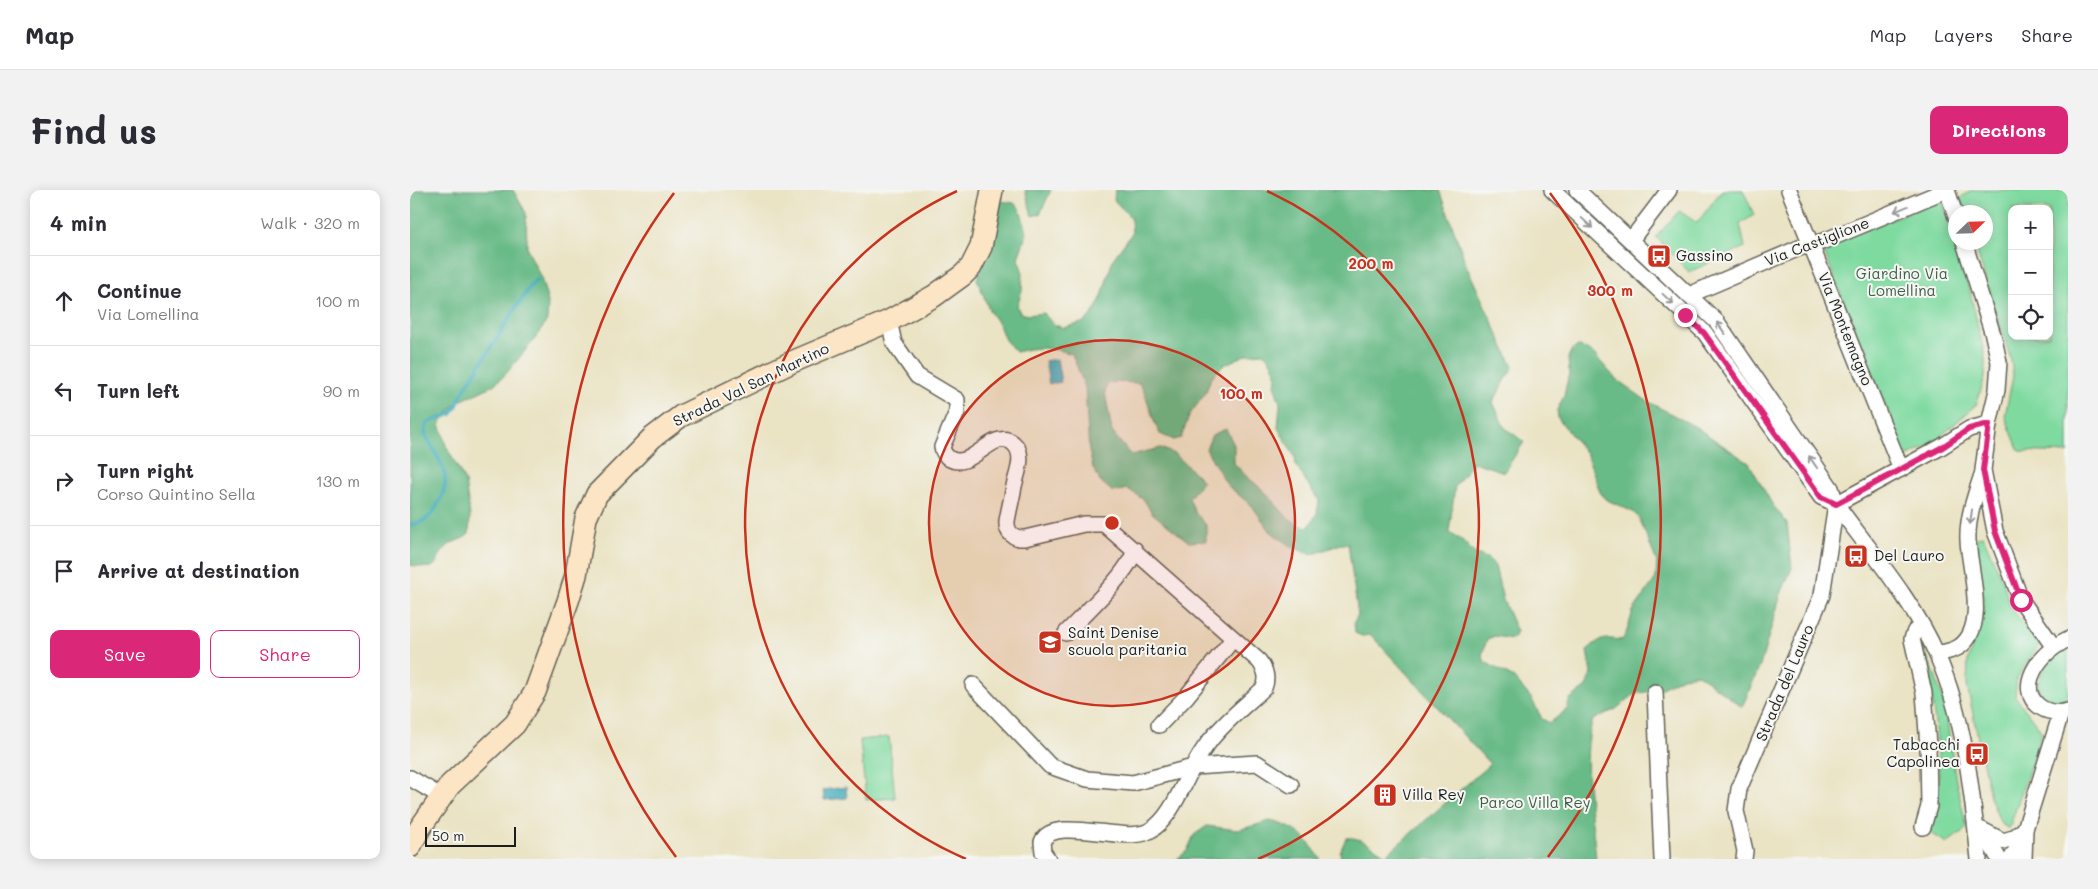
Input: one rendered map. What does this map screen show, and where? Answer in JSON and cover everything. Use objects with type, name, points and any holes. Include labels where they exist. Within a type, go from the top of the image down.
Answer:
[{"type":"street","name":"Strada Val San Martino","points":[[410,847],[450,785],[515,724],[535,692],[544,672],[568,601],[591,505],[597,494],[652,438],[681,416],[792,362],[889,321],[934,296],[971,267],[984,236],[992,190]]},
{"type":"street","points":[[1552,190],[1704,333],[1821,497],[1836,504]]},
{"type":"street","points":[[1577,190],[1717,322],[1831,488],[1836,504],[1914,612],[1937,654],[1948,683],[1961,731],[1978,823],[1979,859]]},
{"type":"street","points":[[1631,240],[1669,190]]},
{"type":"street","name":"Via Montemagno","points":[[1789,190],[1901,469]]},
{"type":"street","points":[[1946,190],[1952,205]]},
{"type":"street","name":"Via Castiglione","points":[[1689,295],[1799,248],[1811,245],[1946,190]]},
{"type":"street","points":[[1937,654],[1958,648],[1969,638],[1975,614],[1975,596],[1968,538],[1973,501],[1983,470],[1989,424],[1997,390],[1999,362],[1993,335],[1966,250]]},
{"type":"street","points":[[889,321],[894,343],[917,376],[957,400],[957,412],[942,446],[943,452],[948,458],[960,462],[1001,439],[1009,440],[1017,446],[1020,453],[1020,463],[1006,521],[1006,527],[1010,534],[1019,539],[1084,524],[1104,524],[1264,667],[1266,681],[1264,688],[1209,741],[1164,819],[1147,832],[1124,836],[1073,830],[1057,831],[1047,836],[1042,842],[1043,852],[1048,859]]},
{"type":"street","points":[[1836,504],[1941,448],[1969,429],[1989,424]]},
{"type":"street","points":[[1983,470],[1995,531],[2021,600],[2053,646]]},
{"type":"street","name":"Strada del Lauro","points":[[1744,859],[1736,811],[1739,789],[1822,595],[1836,504]]},
{"type":"street","points":[[1066,633],[1092,607],[1128,565],[1135,550]]},
{"type":"street","points":[[1922,627],[1915,631],[1912,639],[1924,693],[1928,746],[1929,806],[1923,827]]},
{"type":"street","points":[[1159,725],[1186,697],[1233,639]]},
{"type":"street","points":[[2012,859],[2024,833],[2064,712],[2049,712],[2038,707],[2031,694],[2030,679],[2038,663],[2053,646],[2068,640]]},
{"type":"street","points":[[973,685],[1050,766],[1087,779],[1133,782],[1193,768],[1257,763],[1291,786]]},
{"type":"street","points":[[1655,692],[1662,859]]},
{"type":"street","points":[[410,778],[442,797]]},
{"type":"street","points":[[1978,823],[2003,841],[2024,833]]},
{"type":"street","points":[[1978,823],[1999,859]]},
{"type":"street","points":[[2024,833],[2024,859]]},
{"type":"green space","points":[[410,190],[513,190],[526,213],[527,248],[541,278],[548,302],[547,320],[539,334],[505,375],[492,386],[456,403],[440,423],[446,446],[465,481],[470,516],[469,534],[450,544],[432,567],[410,565]]},
{"type":"green space","points":[[1025,190],[1051,190],[1040,214],[1032,216]]},
{"type":"green space","name":"Parco Villa Rey","points":[[1115,190],[1440,190],[1467,267],[1513,367],[1493,402],[1504,427],[1524,442],[1504,472],[1474,462],[1455,486],[1449,532],[1463,541],[1474,553],[1489,559],[1495,566],[1503,600],[1517,632],[1512,639],[1495,636],[1487,639],[1482,655],[1485,662],[1514,678],[1531,698],[1542,719],[1550,723],[1567,709],[1570,699],[1586,687],[1591,673],[1587,651],[1598,641],[1606,639],[1622,640],[1626,634],[1633,611],[1656,578],[1657,562],[1639,518],[1633,512],[1605,499],[1600,492],[1587,455],[1558,418],[1557,410],[1564,396],[1569,373],[1568,358],[1571,351],[1578,346],[1592,352],[1616,379],[1647,401],[1694,426],[1749,463],[1772,504],[1787,523],[1792,568],[1781,594],[1760,666],[1742,707],[1698,674],[1682,677],[1660,689],[1635,694],[1616,709],[1593,720],[1589,734],[1587,769],[1596,859],[1341,859],[1340,852],[1346,838],[1362,841],[1386,855],[1490,764],[1371,635],[1362,636],[1355,633],[1354,622],[1358,615],[1348,544],[1341,544],[1311,555],[1290,546],[1271,532],[1252,506],[1227,485],[1206,449],[1212,435],[1226,429],[1234,445],[1234,463],[1264,491],[1287,517],[1301,526],[1309,527],[1317,513],[1319,501],[1296,466],[1295,457],[1278,428],[1280,403],[1275,388],[1276,373],[1269,358],[1263,353],[1247,354],[1224,365],[1211,378],[1205,394],[1190,414],[1181,438],[1174,440],[1160,434],[1139,383],[1115,382],[1107,384],[1105,392],[1112,432],[1131,455],[1161,448],[1176,455],[1203,481],[1189,498],[1195,512],[1206,525],[1206,541],[1189,542],[1152,513],[1144,500],[1128,489],[1113,492],[1100,481],[1093,468],[1089,451],[1085,387],[1072,354],[1044,348],[1016,352],[1005,340],[999,325],[990,312],[977,279],[986,257],[1001,201],[1014,203],[1020,209],[1027,233],[1018,258],[1023,273],[1022,290],[1017,306],[1020,313],[1028,315],[1043,313],[1055,325],[1063,328],[1085,322],[1095,310],[1102,296],[1113,259],[1132,233],[1131,218],[1114,200]]},
{"type":"green space","points":[[1722,190],[1743,190],[1754,215],[1740,224],[1745,247],[1689,272],[1656,237],[1679,211],[1697,223]]},
{"type":"green space","points":[[1972,190],[2068,190],[2068,453],[2019,451],[2005,416],[2013,376],[2011,360],[1976,250],[1993,250],[1993,205],[1962,205],[1960,198]]},
{"type":"green space","name":"Giardino Via Lomellina","points":[[1942,199],[1948,219],[1948,250],[1957,250],[1971,296],[1985,357],[1985,377],[1976,405],[1931,445],[1906,457],[1822,247]]},
{"type":"green space","points":[[1983,536],[2003,582],[2010,606],[2039,645],[2017,678],[2015,696],[2042,732],[2009,829],[2001,824],[1990,797],[1967,685],[1968,660],[1984,607],[1976,537]]},
{"type":"green space","points":[[1920,642],[1935,675],[1945,707],[1956,781],[1967,828],[1947,843],[1929,832],[1935,811],[1939,763],[1934,712]]},
{"type":"green space","points":[[2068,646],[2068,704],[2053,704],[2048,702],[2040,693],[2038,685],[2040,677],[2048,663]]},
{"type":"green space","points":[[889,737],[895,798],[866,800],[860,740]]},
{"type":"green space","points":[[1270,821],[1288,827],[1300,834],[1321,859],[1177,859],[1187,851],[1194,835],[1207,826],[1238,830]]},
{"type":"water","points":[[1057,359],[1061,382],[1049,384],[1045,361]]},
{"type":"water","points":[[846,787],[847,798],[824,800],[823,790]]},
{"type":"waterway","points":[[410,525],[423,521],[432,514],[445,486],[445,478],[440,461],[425,435],[427,423],[451,414],[517,306],[537,280]]},
{"type":"place","name":"Gassino","points":[[1659,256]]},
{"type":"place","name":"Del Lauro","points":[[1856,556]]},
{"type":"place","name":"Saint Denise scuola paritaria","points":[[1050,642]]},
{"type":"place","name":"Tabacchi Capolinea","points":[[1977,754]]},
{"type":"place","name":"Villa Rey","points":[[1385,795]]},
{"type":"route","points":[[1685,315],[1704,333],[1821,497],[1836,504],[1941,448],[1969,429],[1989,424],[1983,470],[1995,531],[2021,600]]}]
